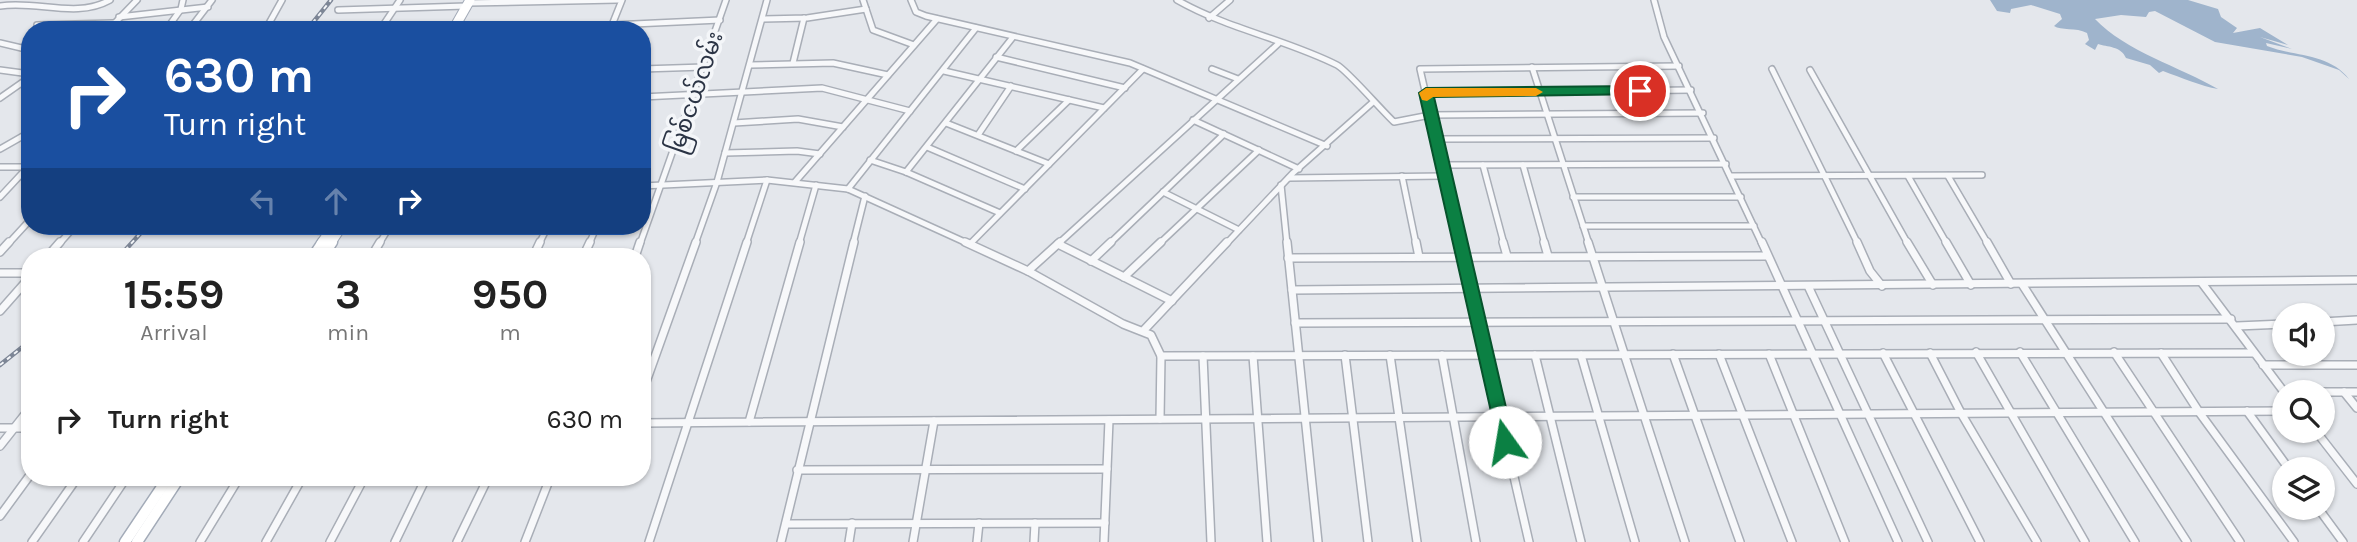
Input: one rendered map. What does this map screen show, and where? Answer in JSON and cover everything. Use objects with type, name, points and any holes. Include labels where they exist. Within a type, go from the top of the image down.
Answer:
[{"type":"main road","points":[[460,21],[470,3]]},
{"type":"main road","points":[[125,542],[163,486]]},
{"type":"main road","points":[[137,542],[174,486]]},
{"type":"street","points":[[0,6],[6,0]]},
{"type":"street","points":[[32,5],[39,0]]},
{"type":"street","points":[[0,6],[32,5],[87,10],[96,9],[110,0]]},
{"type":"street","points":[[116,20],[136,0]]},
{"type":"street","points":[[172,21],[181,9],[183,0]]},
{"type":"street","points":[[196,21],[212,0]]},
{"type":"street","points":[[270,21],[282,0]]},
{"type":"street","points":[[386,21],[400,0]]},
{"type":"street","points":[[338,10],[520,1],[620,0],[613,21]]},
{"type":"street","name":"မြစ်ငယ်လမ်း","points":[[651,216],[726,0]]},
{"type":"street","points":[[651,368],[717,182],[767,0]]},
{"type":"street","points":[[863,0],[873,30],[914,45]]},
{"type":"street","points":[[911,0],[916,12],[937,19],[1143,69],[1327,146]]},
{"type":"street","points":[[1177,0],[1209,18],[1340,66],[1372,103],[1394,122],[1430,115],[1703,113]]},
{"type":"street","points":[[1209,18],[1230,0]]},
{"type":"street","points":[[1654,0],[1664,37],[1703,113],[1898,542]]},
{"type":"street","points":[[102,21],[208,7]]},
{"type":"street","points":[[763,19],[804,18],[866,9]]},
{"type":"street","points":[[77,21],[87,10]]},
{"type":"street","points":[[793,63],[804,18]]},
{"type":"street","points":[[795,183],[937,19]]},
{"type":"street","points":[[651,24],[720,20]]},
{"type":"street","points":[[848,189],[976,28]]},
{"type":"street","points":[[906,172],[1013,37]]},
{"type":"street","points":[[0,43],[21,48]]},
{"type":"street","points":[[1028,271],[1278,44]]},
{"type":"street","points":[[996,58],[1125,88]]},
{"type":"street","points":[[750,65],[833,63],[888,75]]},
{"type":"street","points":[[1529,542],[1465,257],[1440,165],[1422,67],[1679,66]]},
{"type":"street","points":[[651,69],[704,67]]},
{"type":"street","points":[[1532,67],[1685,542]]},
{"type":"street","points":[[970,244],[1143,69]]},
{"type":"street","points":[[1212,69],[1238,79]]},
{"type":"street","points":[[1772,69],[1827,176],[1870,271],[1882,286]]},
{"type":"street","points":[[0,70],[21,74]]},
{"type":"street","points":[[1810,70],[1867,176],[1933,285]]},
{"type":"street","points":[[944,71],[1104,108]]},
{"type":"street","points":[[0,98],[21,82]]},
{"type":"street","points":[[978,135],[1011,86]]},
{"type":"street","points":[[651,97],[822,88],[910,111]]},
{"type":"street","points":[[1426,93],[1691,90]]},
{"type":"street","points":[[1016,150],[1069,100]]},
{"type":"street","points":[[1144,330],[1281,185],[1372,103]]},
{"type":"street","points":[[734,122],[798,119],[843,127]]},
{"type":"street","points":[[1193,120],[1299,169]]},
{"type":"street","points":[[947,123],[1049,164]]},
{"type":"street","points":[[1091,261],[1224,134]]},
{"type":"street","points":[[0,149],[21,137]]},
{"type":"street","points":[[1435,139],[1714,138]]},
{"type":"street","points":[[927,147],[1025,189]]},
{"type":"street","points":[[1124,277],[1259,150]]},
{"type":"street","points":[[725,153],[797,151],[820,154]]},
{"type":"street","points":[[870,160],[906,172],[1000,213]]},
{"type":"street","points":[[1440,165],[1726,164]]},
{"type":"street","points":[[1483,165],[1507,256]]},
{"type":"street","points":[[1523,165],[1548,256]]},
{"type":"street","points":[[0,167],[21,167]]},
{"type":"street","points":[[0,197],[21,175]]},
{"type":"street","points":[[1402,176],[1419,257]]},
{"type":"street","points":[[1289,178],[1443,176]]},
{"type":"street","points":[[1731,176],[1982,176]]},
{"type":"street","points":[[1908,176],[1971,285]]},
{"type":"street","points":[[1948,176],[2011,284]]},
{"type":"street","points":[[651,186],[767,180],[848,189],[970,244],[1028,271],[1124,324],[1151,335],[1161,356],[1160,419]]},
{"type":"street","points":[[649,542],[767,180]]},
{"type":"street","points":[[749,422],[816,185]]},
{"type":"street","points":[[1281,185],[1318,542]]},
{"type":"street","points":[[1163,192],[1195,211],[1239,230]]},
{"type":"street","points":[[781,542],[865,196]]},
{"type":"street","points":[[1573,197],[1741,197]]},
{"type":"street","points":[[1583,226],[1754,226]]},
{"type":"street","points":[[0,253],[21,230]]},
{"type":"street","points":[[55,248],[67,235]]},
{"type":"street","points":[[1058,244],[1172,301]]},
{"type":"street","points":[[1289,258],[1767,256]]},
{"type":"street","points":[[0,273],[21,274]]},
{"type":"street","points":[[1292,290],[1809,288],[2357,280]]},
{"type":"street","points":[[2202,283],[2237,326],[2253,353],[2275,380]]},
{"type":"street","points":[[2022,284],[2187,542]]},
{"type":"street","points":[[0,312],[21,286]]},
{"type":"street","points":[[1809,288],[1928,542]]},
{"type":"street","points":[[1295,323],[2231,319]]},
{"type":"street","points":[[2335,321],[2357,320]]},
{"type":"street","points":[[2237,326],[2272,325]]},
{"type":"street","points":[[1976,352],[2085,542]]},
{"type":"street","points":[[2020,352],[2135,542]]},
{"type":"street","points":[[2114,352],[2240,542]]},
{"type":"street","points":[[2161,352],[2199,412],[2294,542]]},
{"type":"street","points":[[1883,353],[1980,542]]},
{"type":"street","points":[[1930,353],[1961,413],[2037,542]]},
{"type":"street","points":[[1161,356],[2253,353]]},
{"type":"street","points":[[1673,354],[1740,542]]},
{"type":"street","points":[[1719,354],[1792,542]]},
{"type":"street","points":[[1769,354],[1845,542]]},
{"type":"street","points":[[1345,355],[1368,542]]},
{"type":"street","points":[[1390,355],[1417,542]]},
{"type":"street","points":[[1442,355],[1476,542]]},
{"type":"street","points":[[1535,355],[1581,542]]},
{"type":"street","points":[[1581,355],[1635,542]]},
{"type":"street","points":[[1203,356],[1211,542]]},
{"type":"street","points":[[1253,356],[1267,542]]},
{"type":"street","points":[[2263,365],[2357,365]]},
{"type":"street","points":[[2335,392],[2357,392]]},
{"type":"street","points":[[2344,392],[2357,408]]},
{"type":"street","points":[[2247,411],[2280,457]]},
{"type":"street","points":[[651,423],[2272,411]]},
{"type":"street","points":[[0,446],[21,419]]},
{"type":"street","points":[[1104,542],[1109,420]]},
{"type":"street","points":[[913,542],[934,421]]},
{"type":"street","points":[[0,428],[21,428]]},
{"type":"street","points":[[2325,443],[2357,484]]},
{"type":"street","points":[[797,470],[1107,469]]},
{"type":"street","points":[[0,516],[22,486]]},
{"type":"street","points":[[32,542],[71,486]]},
{"type":"street","points":[[83,542],[121,486]]},
{"type":"street","points":[[201,542],[234,486]]},
{"type":"street","points":[[266,542],[298,486]]},
{"type":"street","points":[[330,542],[360,486]]},
{"type":"street","points":[[395,542],[422,486]]},
{"type":"street","points":[[457,542],[484,486]]},
{"type":"street","points":[[525,542],[547,486]]},
{"type":"street","points":[[2327,520],[2343,542]]},
{"type":"street","points":[[849,542],[852,523]]},
{"type":"street","points":[[977,542],[979,523]]},
{"type":"street","points":[[1034,542],[1035,523]]},
{"type":"street","points":[[786,524],[1105,523]]},
{"type":"water","points":[[1990,0],[2188,0],[2218,9],[2221,17],[2237,28],[2233,33],[2260,28],[2288,45],[2260,37],[2292,49],[2266,43],[2267,46],[2332,64],[2341,71],[2349,79],[2339,70],[2302,57],[2215,42],[2155,11],[2149,12],[2146,17],[2121,15],[2095,19],[2137,49],[2218,89],[2212,88],[2163,71],[2159,73],[2150,65],[2126,58],[2121,51],[2114,48],[2098,44],[2095,50],[2085,44],[2089,40],[2087,33],[2054,26],[2062,19],[2060,14],[2031,5],[2011,9],[2010,13],[1997,11]]},
{"type":"railway","points":[[314,21],[331,0]]},
{"type":"railway","points":[[127,248],[139,235]]},
{"type":"railway","points":[[0,365],[21,348]]},
{"type":"slow traffic","points":[[1427,97],[1426,93],[1536,92]]},
{"type":"route","points":[[1505,442],[1465,257],[1440,165],[1426,93],[1640,91]]}]
